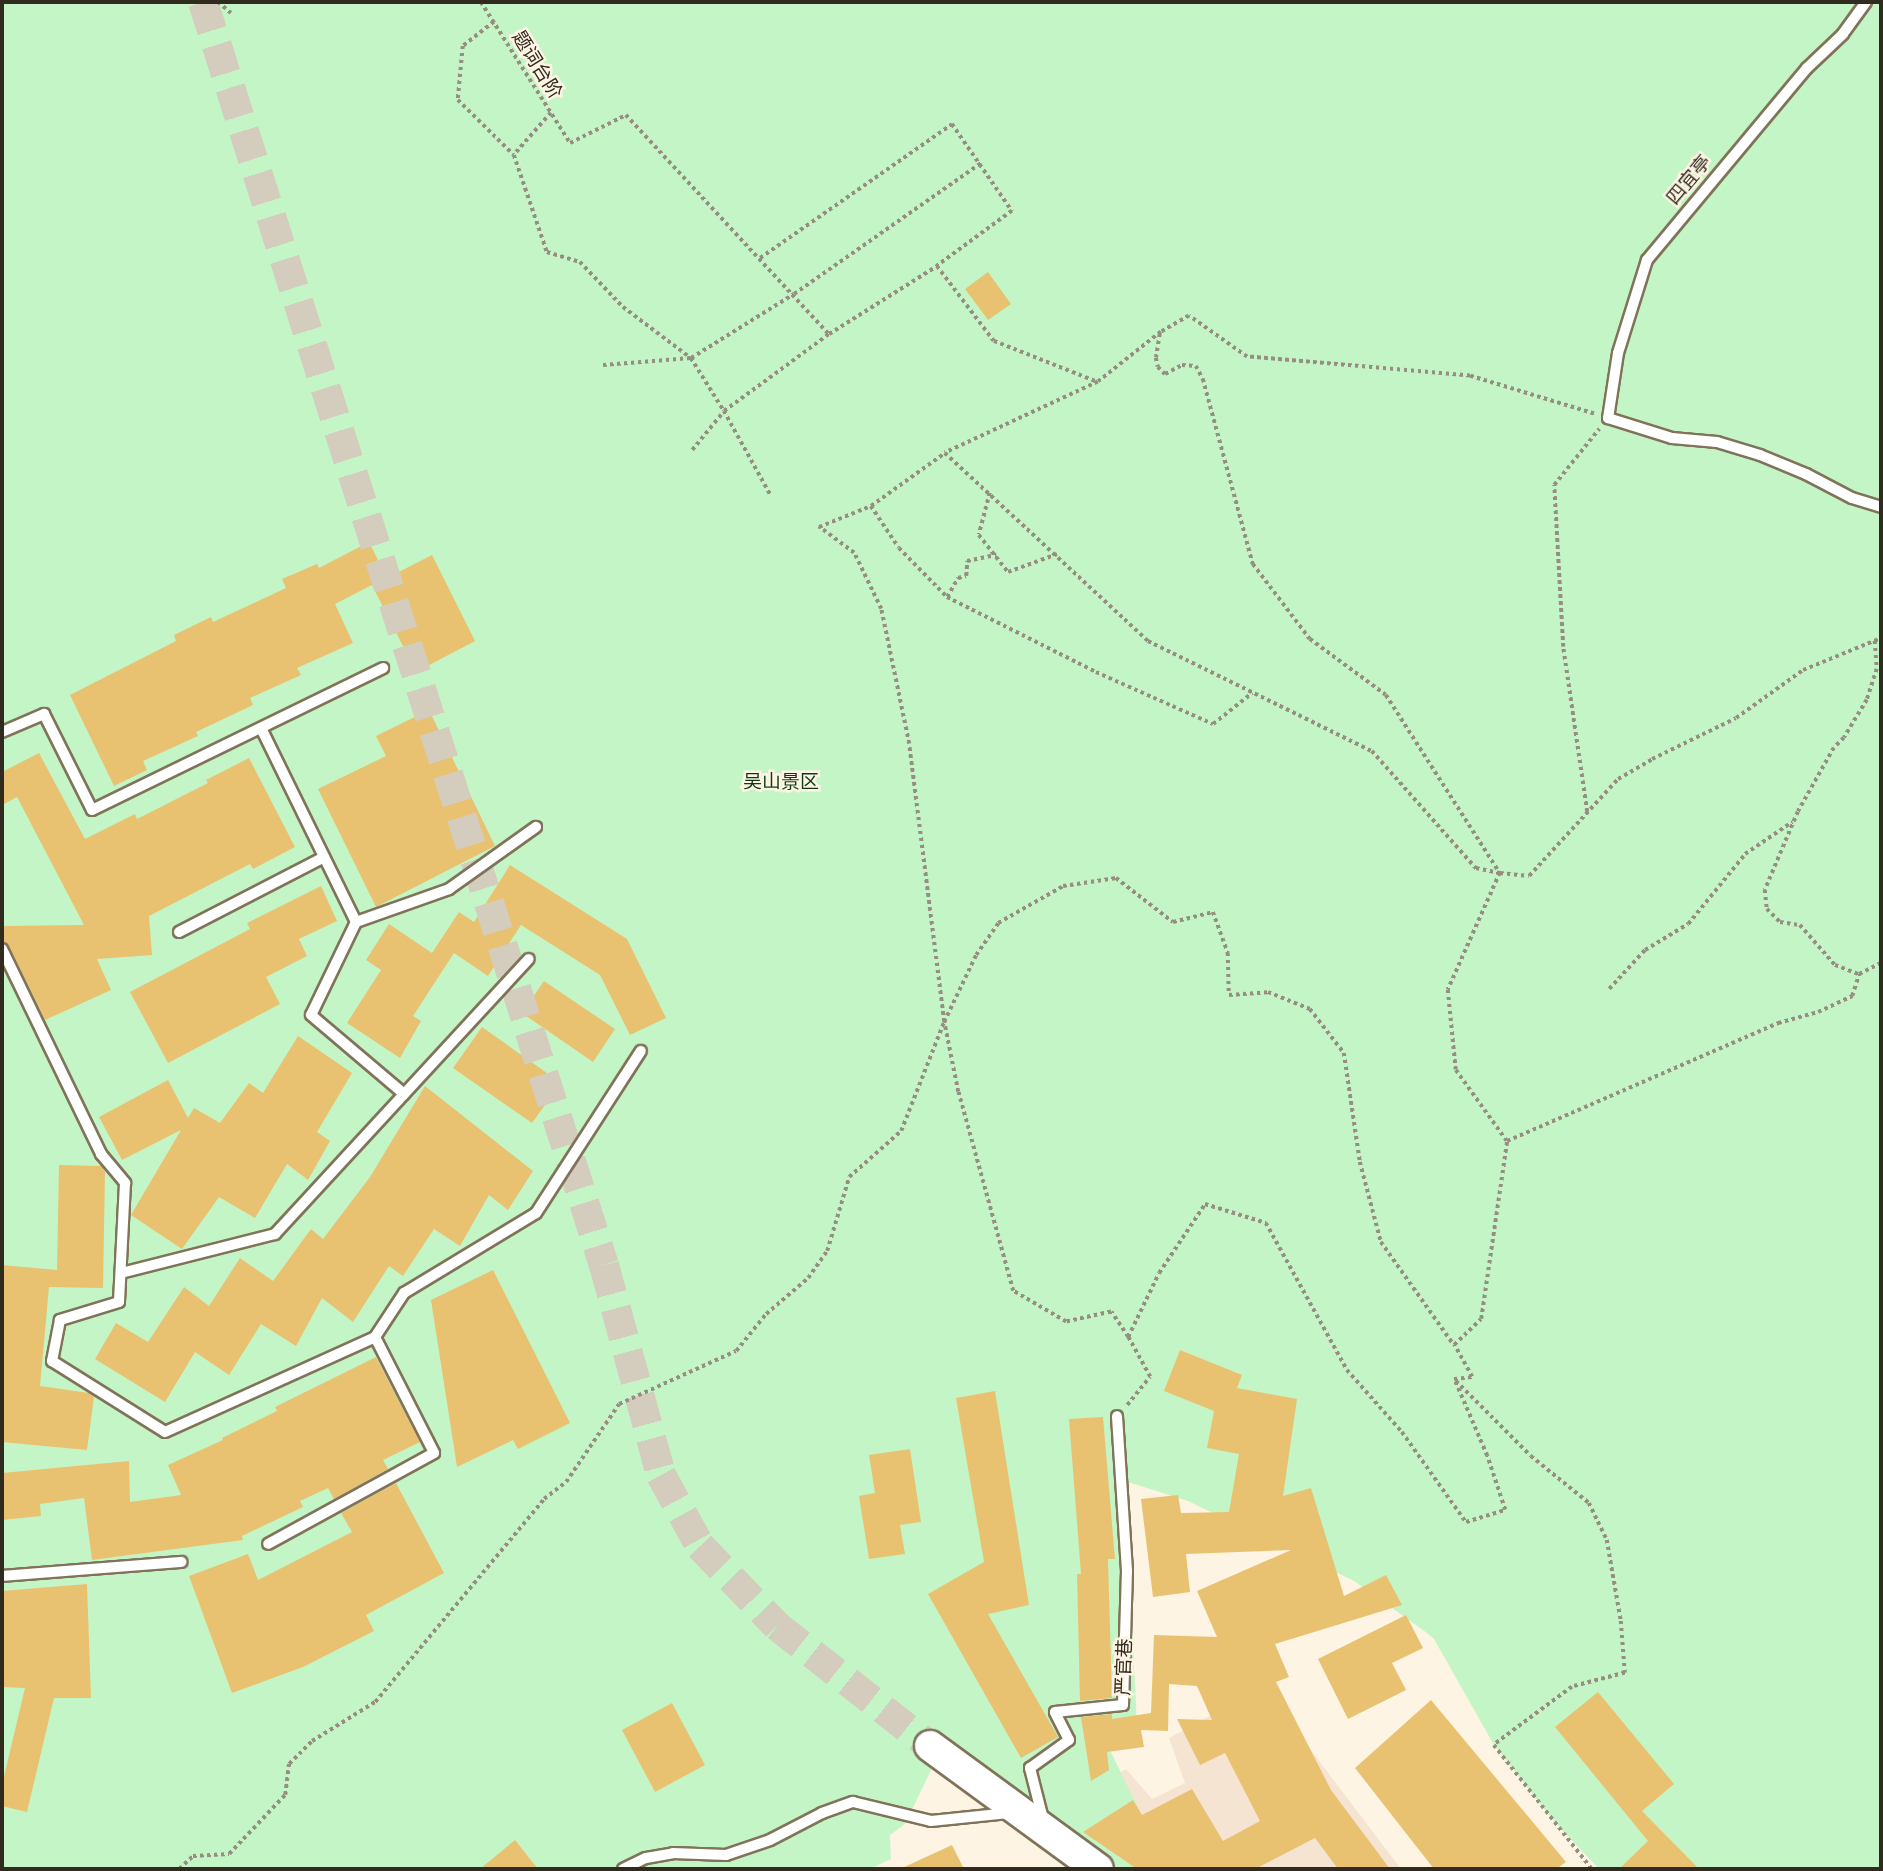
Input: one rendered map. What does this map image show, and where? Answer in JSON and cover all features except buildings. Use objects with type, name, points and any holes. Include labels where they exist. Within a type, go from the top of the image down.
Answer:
[{"type":"street","points":[[930,1746],[1098,1869]]},
{"type":"lane","name":"四宜亭","points":[[1608,418],[1618,353],[1647,260],[1807,68],[1843,34],[1866,2]]},
{"type":"lane","points":[[1608,418],[1672,439],[1717,442],[1760,455],[1806,474],[1852,498],[1881,507]]},
{"type":"lane","points":[[2,732],[44,714],[92,810],[383,668]]},
{"type":"lane","points":[[261,728],[356,922]]},
{"type":"lane","points":[[404,1094],[312,1015],[356,922],[449,888],[536,827]]},
{"type":"lane","points":[[179,932],[324,857]]},
{"type":"lane","points":[[2,949],[101,1154],[125,1182],[119,1302],[60,1320],[52,1361],[165,1432],[375,1337],[404,1293],[536,1213],[641,1051]]},
{"type":"lane","points":[[121,1273],[275,1234],[529,959]]},
{"type":"lane","points":[[268,1544],[434,1453],[375,1337]]},
{"type":"lane","name":"严官巷","points":[[1047,1832],[1030,1768],[1069,1740],[1055,1712],[1124,1705],[1127,1571],[1117,1416]]},
{"type":"lane","points":[[2,1576],[181,1562]]},
{"type":"lane","points":[[622,1869],[646,1858],[673,1853],[726,1855],[770,1840],[822,1813],[853,1802],[931,1821],[1019,1812]]},
{"type":"path","points":[[218,2],[230,13]]},
{"type":"path","name":"题词台阶","points":[[481,2],[570,143],[626,115],[760,258]]},
{"type":"path","points":[[494,22],[463,46],[458,100],[514,155],[547,252],[580,262],[623,307],[691,358],[770,494]]},
{"type":"path","points":[[514,155],[551,113]]},
{"type":"path","points":[[692,450],[724,411],[829,334],[937,266],[1012,211],[981,163],[951,124],[760,258],[829,334]]},
{"type":"path","points":[[603,365],[691,358],[794,295],[981,163]]},
{"type":"path","points":[[937,266],[994,341],[1098,382]]},
{"type":"path","points":[[1117,1416],[1150,1377],[1111,1312],[1066,1322],[1013,1291],[958,1092],[944,1023],[909,744],[881,610],[854,553],[820,527],[871,506],[945,453],[1098,382],[1161,332],[1189,316],[1247,357],[1470,376],[1608,418],[1554,485],[1563,647],[1587,812]]},
{"type":"path","points":[[1161,332],[1156,358],[1158,367],[1165,374],[1182,365],[1196,366],[1203,379],[1253,564],[1310,639],[1386,695],[1500,873]]},
{"type":"path","points":[[945,453],[1148,641],[1372,751],[1476,868],[1500,873],[1529,876],[1618,779],[1652,758],[1736,718],[1802,670],[1881,638]]},
{"type":"path","points":[[990,494],[979,535],[1008,572],[1057,554]]},
{"type":"path","points":[[871,506],[899,548],[947,597],[1096,672],[1213,724],[1253,692]]},
{"type":"path","points":[[947,597],[958,578],[966,576],[967,561],[996,555]]},
{"type":"path","points":[[1859,974],[1835,965],[1800,925],[1780,922],[1767,909],[1765,890],[1794,821],[1834,748],[1850,729],[1867,700],[1877,669],[1875,641]]},
{"type":"path","points":[[1609,989],[1645,950],[1688,924],[1745,854],[1794,821]]},
{"type":"path","points":[[1454,1345],[1481,1319],[1507,1141],[1456,1070],[1448,990],[1500,873]]},
{"type":"path","points":[[179,1869],[193,1856],[229,1854],[285,1795],[289,1764],[312,1741],[375,1702],[544,1499],[566,1482],[619,1404],[736,1352],[766,1314],[808,1278],[827,1251],[849,1177],[901,1132],[944,1023],[976,955],[998,923],[1063,886],[1116,878],[1173,922],[1213,912],[1228,953],[1229,995],[1269,992],[1310,1009],[1344,1053],[1360,1163],[1381,1242],[1454,1345],[1472,1377],[1454,1379]]},
{"type":"path","points":[[1507,1141],[1777,1023],[1818,1012],[1852,996],[1859,974],[1881,963]]},
{"type":"path","points":[[1128,1337],[1159,1273],[1205,1204],[1266,1223],[1347,1370],[1402,1432],[1466,1522],[1505,1510],[1487,1456],[1454,1379]]},
{"type":"path","points":[[1454,1379],[1531,1456],[1589,1503],[1607,1540],[1621,1621],[1625,1673],[1572,1686],[1494,1745],[1591,1869]]},
{"type":"shaded area","points":[[1263,1687],[1401,1869],[1151,1869],[1077,1800],[1126,1769],[1152,1799],[1185,1783],[1169,1738]]},
{"type":"green space","name":"吴山景区","points":[[2,2],[1881,2],[1881,1869],[1599,1869],[1552,1819],[1494,1745],[1434,1639],[1427,1633],[1354,1581],[1188,1501],[1125,1481],[1137,1726],[1106,1742],[1166,1865],[1163,1869],[1113,1869],[933,1766],[905,1824],[890,1835],[891,1859],[870,1869],[2,1869]]},
{"type":"tunnel","points":[[203,2],[604,1265],[661,1475],[700,1546],[777,1626],[930,1746]]}]
